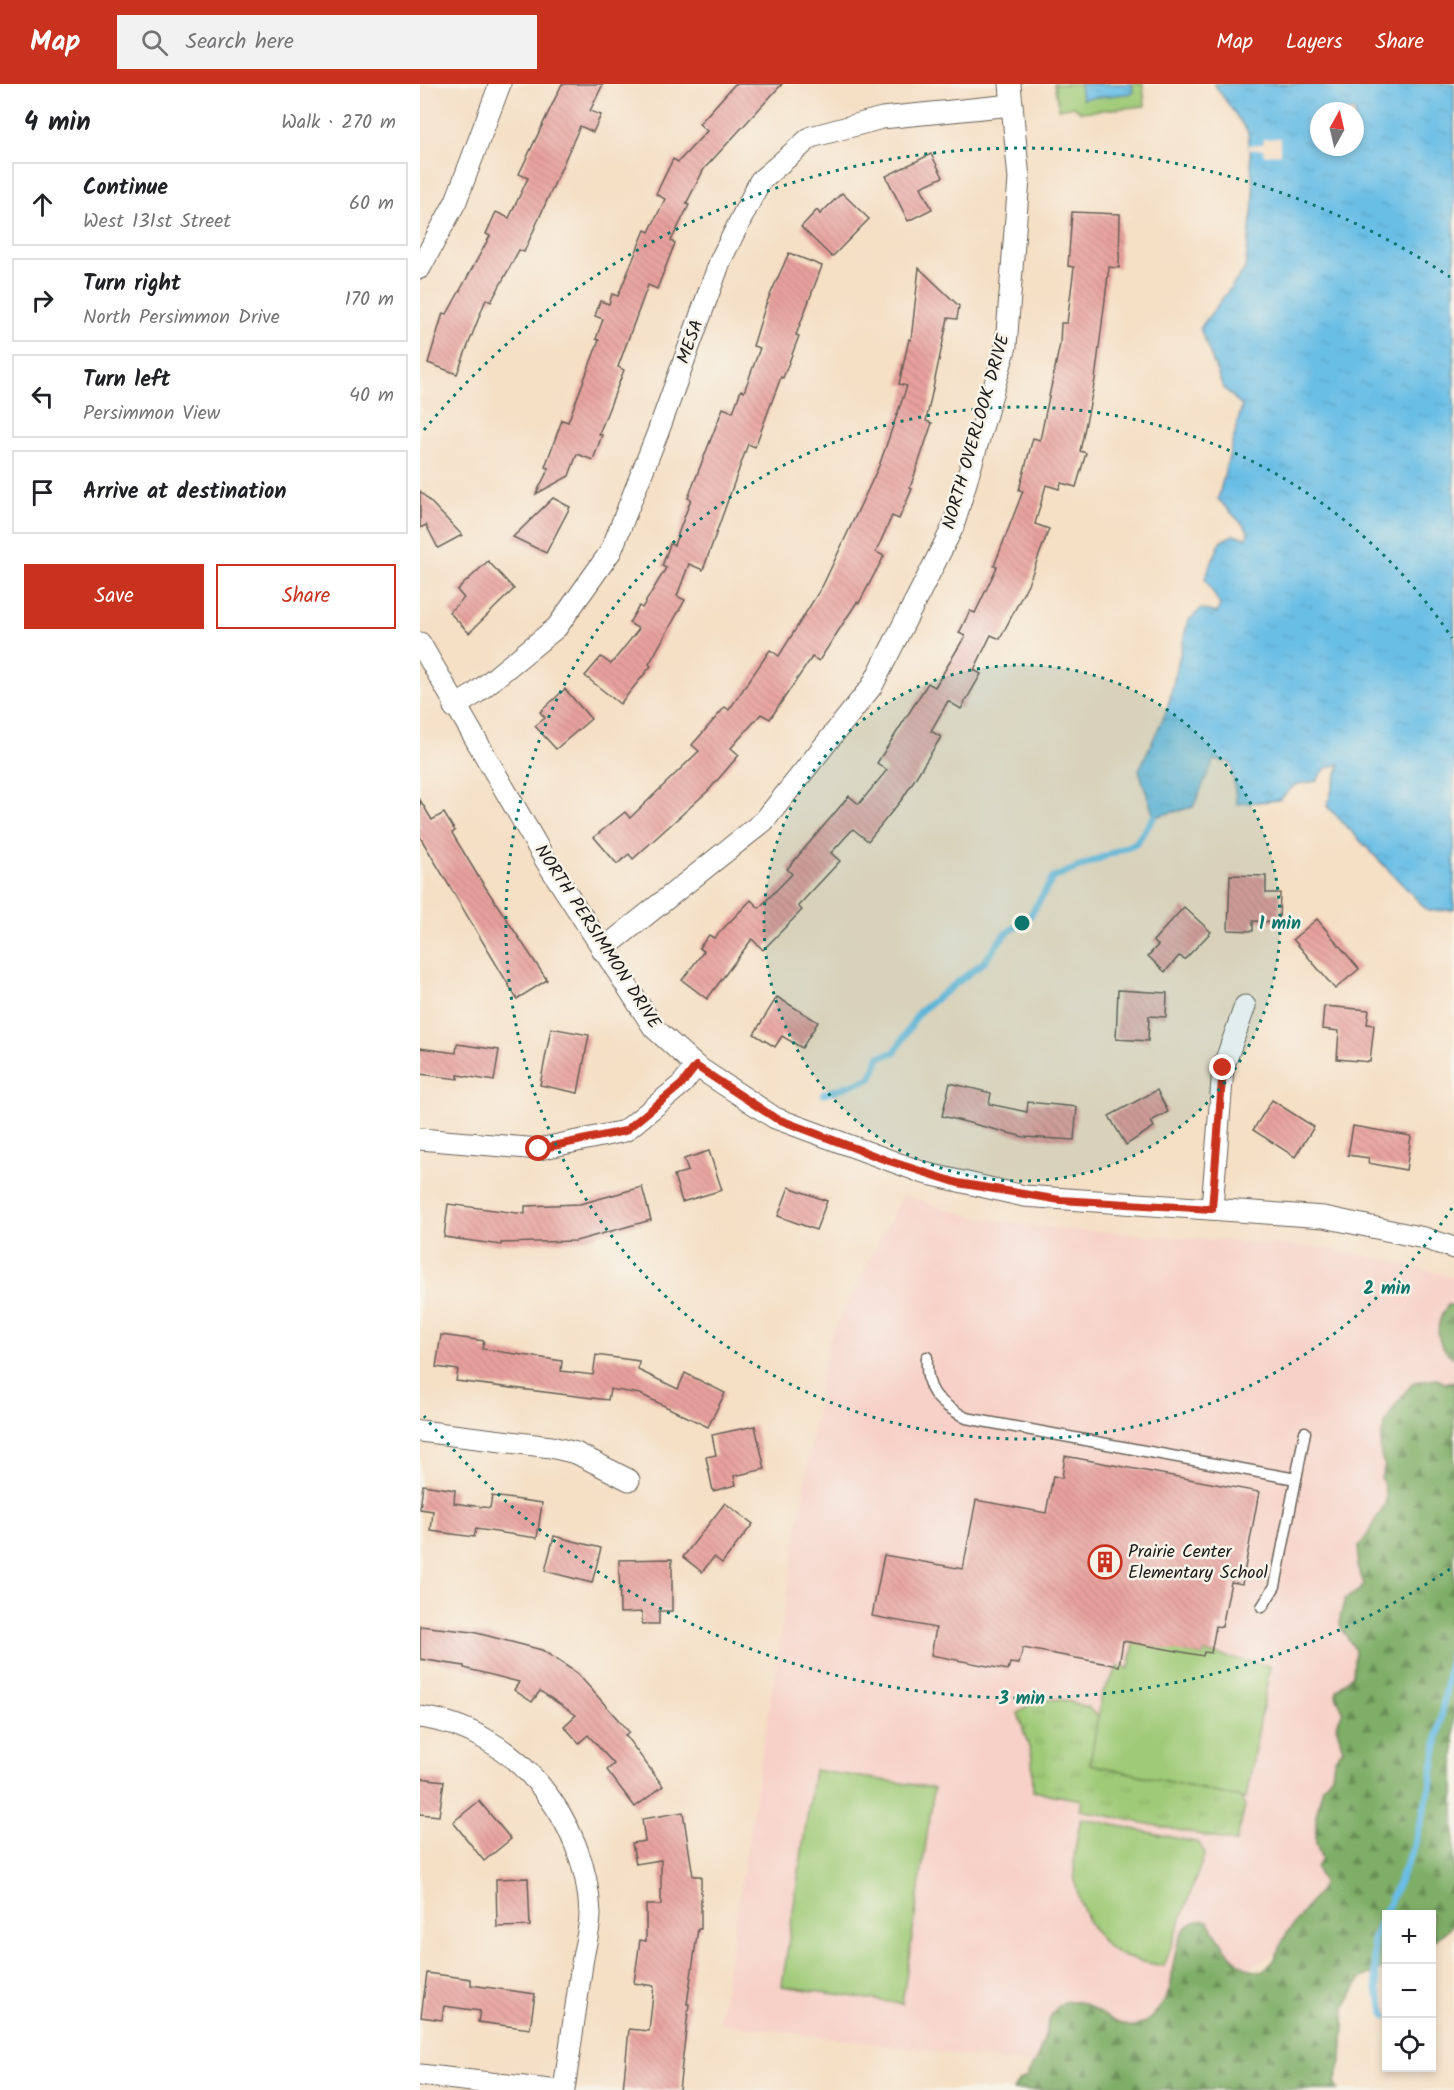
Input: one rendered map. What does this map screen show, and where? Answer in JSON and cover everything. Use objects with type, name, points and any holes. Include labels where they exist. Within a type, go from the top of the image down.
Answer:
[{"type":"street","points":[[420,267],[456,201],[500,84]]},
{"type":"street","name":"NORTH OVERLOOK DRIVE","points":[[602,950],[764,821],[872,686],[953,527],[1006,346],[1019,179],[1010,84]]},
{"type":"street","name":"MESA","points":[[454,706],[475,694],[557,627],[611,551],[658,432],[721,259],[760,181],[811,137],[882,118],[1012,105]]},
{"type":"street","name":"NORTH PERSIMMON DRIVE","points":[[420,643],[454,706],[602,950],[654,1028],[696,1066],[775,1118],[886,1160],[958,1183],[1060,1200],[1212,1209],[1351,1221],[1424,1238],[1454,1248]]},
{"type":"street","points":[[1212,1209],[1223,1068],[1245,1006]]},
{"type":"street","points":[[420,1139],[539,1149],[625,1131],[682,1084],[696,1066]]},
{"type":"street","points":[[420,1431],[551,1447],[576,1454],[629,1480]]},
{"type":"street","points":[[420,1717],[463,1727],[495,1742],[527,1770],[553,1803],[574,1840],[586,1879],[590,1916],[564,2090]]},
{"type":"street","points":[[420,2075],[550,2090]]},
{"type":"lane","points":[[927,1357],[926,1376],[930,1388],[947,1407],[966,1418],[1296,1479]]},
{"type":"lane","points":[[1262,1607],[1275,1586],[1305,1432]]},
{"type":"shaded area","points":[[903,1195],[969,1216],[1048,1228],[1326,1248],[1399,1262],[1454,1278],[1454,1380],[1384,1887],[1078,2071],[719,2023],[827,1343]]},
{"type":"green space","points":[[1054,84],[1143,84],[1145,106],[1081,112],[1073,106],[1059,109]]},
{"type":"green space","points":[[1448,1305],[1454,1305],[1454,1358],[1443,1347],[1438,1334],[1440,1319]]},
{"type":"green space","points":[[1437,1379],[1444,1383],[1454,1381],[1454,1924],[1436,1940],[1436,1910],[1382,1910],[1382,1970],[1361,1978],[1345,2007],[1342,2058],[1335,2083],[1338,2090],[1013,2090],[1019,2081],[1026,2078],[1040,2049],[1053,2012],[1061,2004],[1072,2001],[1083,2003],[1119,2023],[1131,2026],[1144,2023],[1165,1999],[1170,1987],[1178,1942],[1189,1925],[1197,1921],[1208,1921],[1223,1945],[1236,1960],[1252,1970],[1262,1972],[1272,1962],[1287,1933],[1321,1889],[1322,1881],[1316,1867],[1322,1860],[1316,1844],[1316,1815],[1323,1786],[1332,1775],[1334,1760],[1343,1749],[1336,1726],[1343,1711],[1336,1696],[1337,1690],[1353,1674],[1355,1650],[1341,1627],[1340,1616],[1345,1599],[1360,1590],[1364,1584],[1357,1566],[1359,1546],[1383,1509],[1386,1500],[1381,1478],[1385,1466],[1381,1455],[1383,1432],[1399,1400],[1414,1382]]},
{"type":"green space","points":[[1135,1639],[1203,1656],[1204,1652],[1270,1666],[1246,1799],[1090,1764],[1102,1693],[1119,1666],[1129,1668]]},
{"type":"green space","points":[[1060,1699],[1087,1707],[1098,1717],[1091,1764],[1241,1798],[1245,1807],[1236,1842],[1080,1810],[1082,1800],[1033,1791],[1032,1757],[1018,1713],[1033,1701]]},
{"type":"green space","points":[[814,1770],[934,1788],[902,2004],[782,1986]]},
{"type":"green space","points":[[1081,1818],[1199,1843],[1205,1853],[1164,1966],[1119,1954],[1100,1938],[1092,1927],[1081,1903],[1075,1877],[1075,1853]]},
{"type":"water","points":[[1080,84],[1132,84],[1133,93],[1082,99]]},
{"type":"water","points":[[1214,84],[1454,84],[1454,910],[1428,911],[1327,806],[1340,764],[1326,768],[1316,781],[1295,785],[1279,800],[1237,804],[1231,763],[1214,760],[1193,807],[1154,817],[1139,770],[1167,710],[1188,621],[1201,609],[1217,613],[1220,605],[1205,578],[1221,541],[1233,535],[1247,538],[1248,530],[1218,499],[1242,406],[1223,387],[1200,328],[1245,269],[1254,197],[1248,132]]},
{"type":"pier","points":[[1280,138],[1280,154],[1264,155],[1263,149],[1249,150],[1249,145],[1263,144],[1263,139]]},
{"type":"building","points":[[562,84],[603,84],[590,111],[601,115],[593,132],[580,126],[524,252],[519,250],[491,302],[486,299],[457,374],[428,363],[443,313],[447,314],[490,236],[486,234],[496,212],[509,218],[528,178],[519,174]]},
{"type":"building","points":[[735,84],[782,84],[704,169],[686,204],[689,205],[671,241],[675,243],[657,289],[648,285],[618,367],[624,370],[599,434],[602,435],[593,460],[577,454],[569,476],[536,494],[549,468],[545,467],[562,420],[568,422],[599,340],[596,339],[603,319],[595,316],[600,301],[609,304],[612,294],[618,296],[645,230],[649,232],[665,199],[656,194],[673,159],[678,162],[707,131],[699,124]]},
{"type":"building","points":[[931,154],[943,177],[921,187],[932,209],[908,221],[886,176]]},
{"type":"building","points":[[842,193],[869,219],[832,257],[801,227],[817,210],[820,214]]},
{"type":"building","points":[[1072,212],[1120,214],[1119,268],[1109,267],[1095,380],[1080,451],[1086,453],[1076,487],[1061,483],[1059,489],[1046,485],[1035,524],[1049,529],[1029,582],[1000,639],[991,635],[974,670],[981,674],[961,709],[948,701],[931,731],[941,737],[903,798],[868,841],[853,829],[831,853],[840,861],[798,906],[802,910],[763,950],[752,939],[707,999],[682,980],[704,951],[699,948],[709,935],[714,938],[751,900],[759,908],[792,874],[787,869],[849,796],[859,804],[887,770],[877,763],[928,683],[935,687],[965,636],[959,633],[970,611],[975,613],[997,567],[994,566],[1023,491],[1019,490],[1033,438],[1040,440],[1060,344],[1061,323],[1067,323],[1074,267],[1068,266]]},
{"type":"building","points":[[789,253],[822,266],[796,335],[799,336],[755,447],[748,444],[703,570],[689,564],[677,596],[685,600],[649,664],[651,666],[620,704],[585,676],[601,657],[611,664],[639,629],[629,623],[639,606],[642,608],[666,568],[662,566],[670,544],[674,545],[691,499],[688,498],[723,408],[733,412],[741,390],[744,392],[760,348],[753,346],[766,304]]},
{"type":"building","points":[[919,268],[959,306],[957,319],[948,318],[926,421],[932,423],[910,488],[912,489],[899,519],[892,516],[876,552],[884,556],[859,603],[857,602],[819,661],[812,657],[770,719],[761,714],[731,748],[739,755],[709,790],[633,859],[629,854],[617,864],[594,837],[625,812],[630,818],[699,751],[692,745],[725,707],[729,710],[770,650],[779,656],[823,585],[879,466],[907,386],[899,384],[909,339],[911,340]]},
{"type":"building","points":[[420,491],[462,535],[438,548],[426,525],[420,528]]},
{"type":"building","points":[[553,498],[570,507],[546,553],[513,537]]},
{"type":"building","points":[[488,561],[514,589],[469,633],[449,612],[464,598],[457,590]]},
{"type":"building","points":[[565,689],[591,719],[556,749],[535,726],[545,718],[540,712]]},
{"type":"building","points":[[420,800],[432,820],[444,813],[455,831],[452,833],[478,876],[547,980],[517,999],[420,837]]},
{"type":"building","points":[[1230,875],[1266,876],[1266,893],[1280,893],[1279,922],[1253,921],[1253,931],[1228,930]]},
{"type":"building","points":[[1184,907],[1211,932],[1185,959],[1179,956],[1165,972],[1148,956],[1158,945],[1153,941]]},
{"type":"building","points":[[1317,919],[1359,969],[1335,989],[1293,939]]},
{"type":"building","points":[[1118,990],[1167,993],[1166,1017],[1149,1016],[1148,1041],[1116,1039]]},
{"type":"building","points":[[777,997],[818,1022],[802,1048],[782,1036],[775,1047],[754,1034]]},
{"type":"building","points":[[1324,1006],[1369,1010],[1367,1024],[1374,1025],[1370,1062],[1337,1059],[1339,1031],[1322,1029]]},
{"type":"building","points":[[551,1028],[589,1035],[578,1093],[540,1085]]},
{"type":"building","points":[[457,1044],[499,1050],[494,1081],[458,1075],[458,1079],[420,1074],[420,1048],[456,1053]]},
{"type":"building","points":[[950,1083],[991,1093],[989,1104],[1027,1112],[1028,1102],[1077,1107],[1074,1140],[1024,1137],[942,1116]]},
{"type":"building","points":[[1157,1090],[1168,1112],[1151,1121],[1154,1127],[1126,1145],[1109,1116]]},
{"type":"building","points":[[1272,1100],[1314,1127],[1295,1157],[1253,1130]]},
{"type":"building","points":[[1353,1126],[1411,1136],[1406,1170],[1368,1163],[1369,1158],[1348,1155]]},
{"type":"building","points":[[709,1151],[722,1190],[682,1202],[674,1175],[688,1171],[684,1159]]},
{"type":"building","points":[[642,1187],[651,1220],[576,1241],[501,1243],[501,1245],[444,1237],[448,1204],[525,1214],[525,1206],[580,1204]]},
{"type":"building","points":[[789,1187],[827,1201],[816,1230],[778,1216]]},
{"type":"building","points":[[441,1335],[484,1341],[482,1349],[562,1361],[561,1371],[593,1375],[596,1355],[639,1361],[638,1370],[678,1389],[685,1373],[725,1393],[708,1427],[640,1394],[610,1389],[608,1400],[456,1381],[458,1370],[436,1367]]},
{"type":"building","points":[[755,1426],[765,1469],[734,1476],[736,1485],[713,1491],[706,1457],[716,1455],[712,1435]]},
{"type":"building","name":"Prairie Center Elementary School","points":[[1065,1456],[1259,1492],[1242,1584],[1231,1582],[1222,1627],[1216,1626],[1211,1653],[1204,1652],[1203,1656],[1123,1641],[1119,1666],[1023,1648],[1019,1664],[1010,1663],[1008,1670],[931,1655],[936,1628],[872,1616],[884,1555],[963,1569],[976,1500],[1046,1513],[1053,1476],[1062,1478]]},
{"type":"building","points":[[423,1485],[455,1490],[454,1503],[490,1508],[492,1496],[542,1503],[537,1538],[476,1529],[474,1537],[431,1531],[433,1511],[420,1509]]},
{"type":"building","points":[[725,1503],[753,1524],[722,1563],[714,1557],[702,1572],[683,1557]]},
{"type":"building","points":[[554,1536],[601,1548],[592,1583],[545,1571]]},
{"type":"building","points":[[672,1559],[672,1611],[659,1611],[659,1624],[642,1624],[642,1612],[620,1613],[619,1560]]},
{"type":"building","points":[[420,1626],[473,1632],[542,1650],[577,1673],[629,1732],[625,1735],[663,1786],[635,1807],[607,1770],[614,1764],[588,1735],[579,1743],[564,1726],[576,1715],[540,1691],[532,1702],[514,1690],[519,1682],[464,1668],[464,1666],[420,1659]]},
{"type":"building","points":[[420,1778],[444,1781],[439,1816],[420,1814]]},
{"type":"building","points":[[479,1801],[511,1839],[484,1861],[453,1822]]},
{"type":"building","points":[[683,1812],[693,1876],[701,1876],[701,1929],[698,1929],[687,2004],[689,2004],[679,2090],[623,2090],[629,2029],[649,2031],[654,1986],[634,1983],[640,1940],[646,1941],[646,1905],[661,1905],[661,1860],[636,1864],[632,1843],[645,1841],[642,1819]]},
{"type":"building","points":[[528,1878],[530,1926],[497,1927],[496,1879]]},
{"type":"building","points":[[427,1973],[471,1979],[471,1985],[535,1994],[530,2029],[478,2022],[480,2011],[444,2006],[442,2020],[421,2017]]},
{"type":"waterway","points":[[824,1094],[871,1078],[879,1057],[895,1052],[919,1012],[985,961],[1004,935],[1030,916],[1053,878],[1136,843],[1154,817]]},
{"type":"waterway","points":[[1382,2004],[1377,1989],[1373,1940],[1414,1847],[1430,1787],[1454,1637]]},
{"type":"place","name":"Prairie Center Elementary School","points":[[1105,1562]]},
{"type":"route","points":[[539,1149],[625,1131],[682,1084],[696,1066],[775,1118],[886,1160],[958,1183],[1024,1196],[1060,1200],[1212,1209],[1219,1094],[1223,1068]]}]
